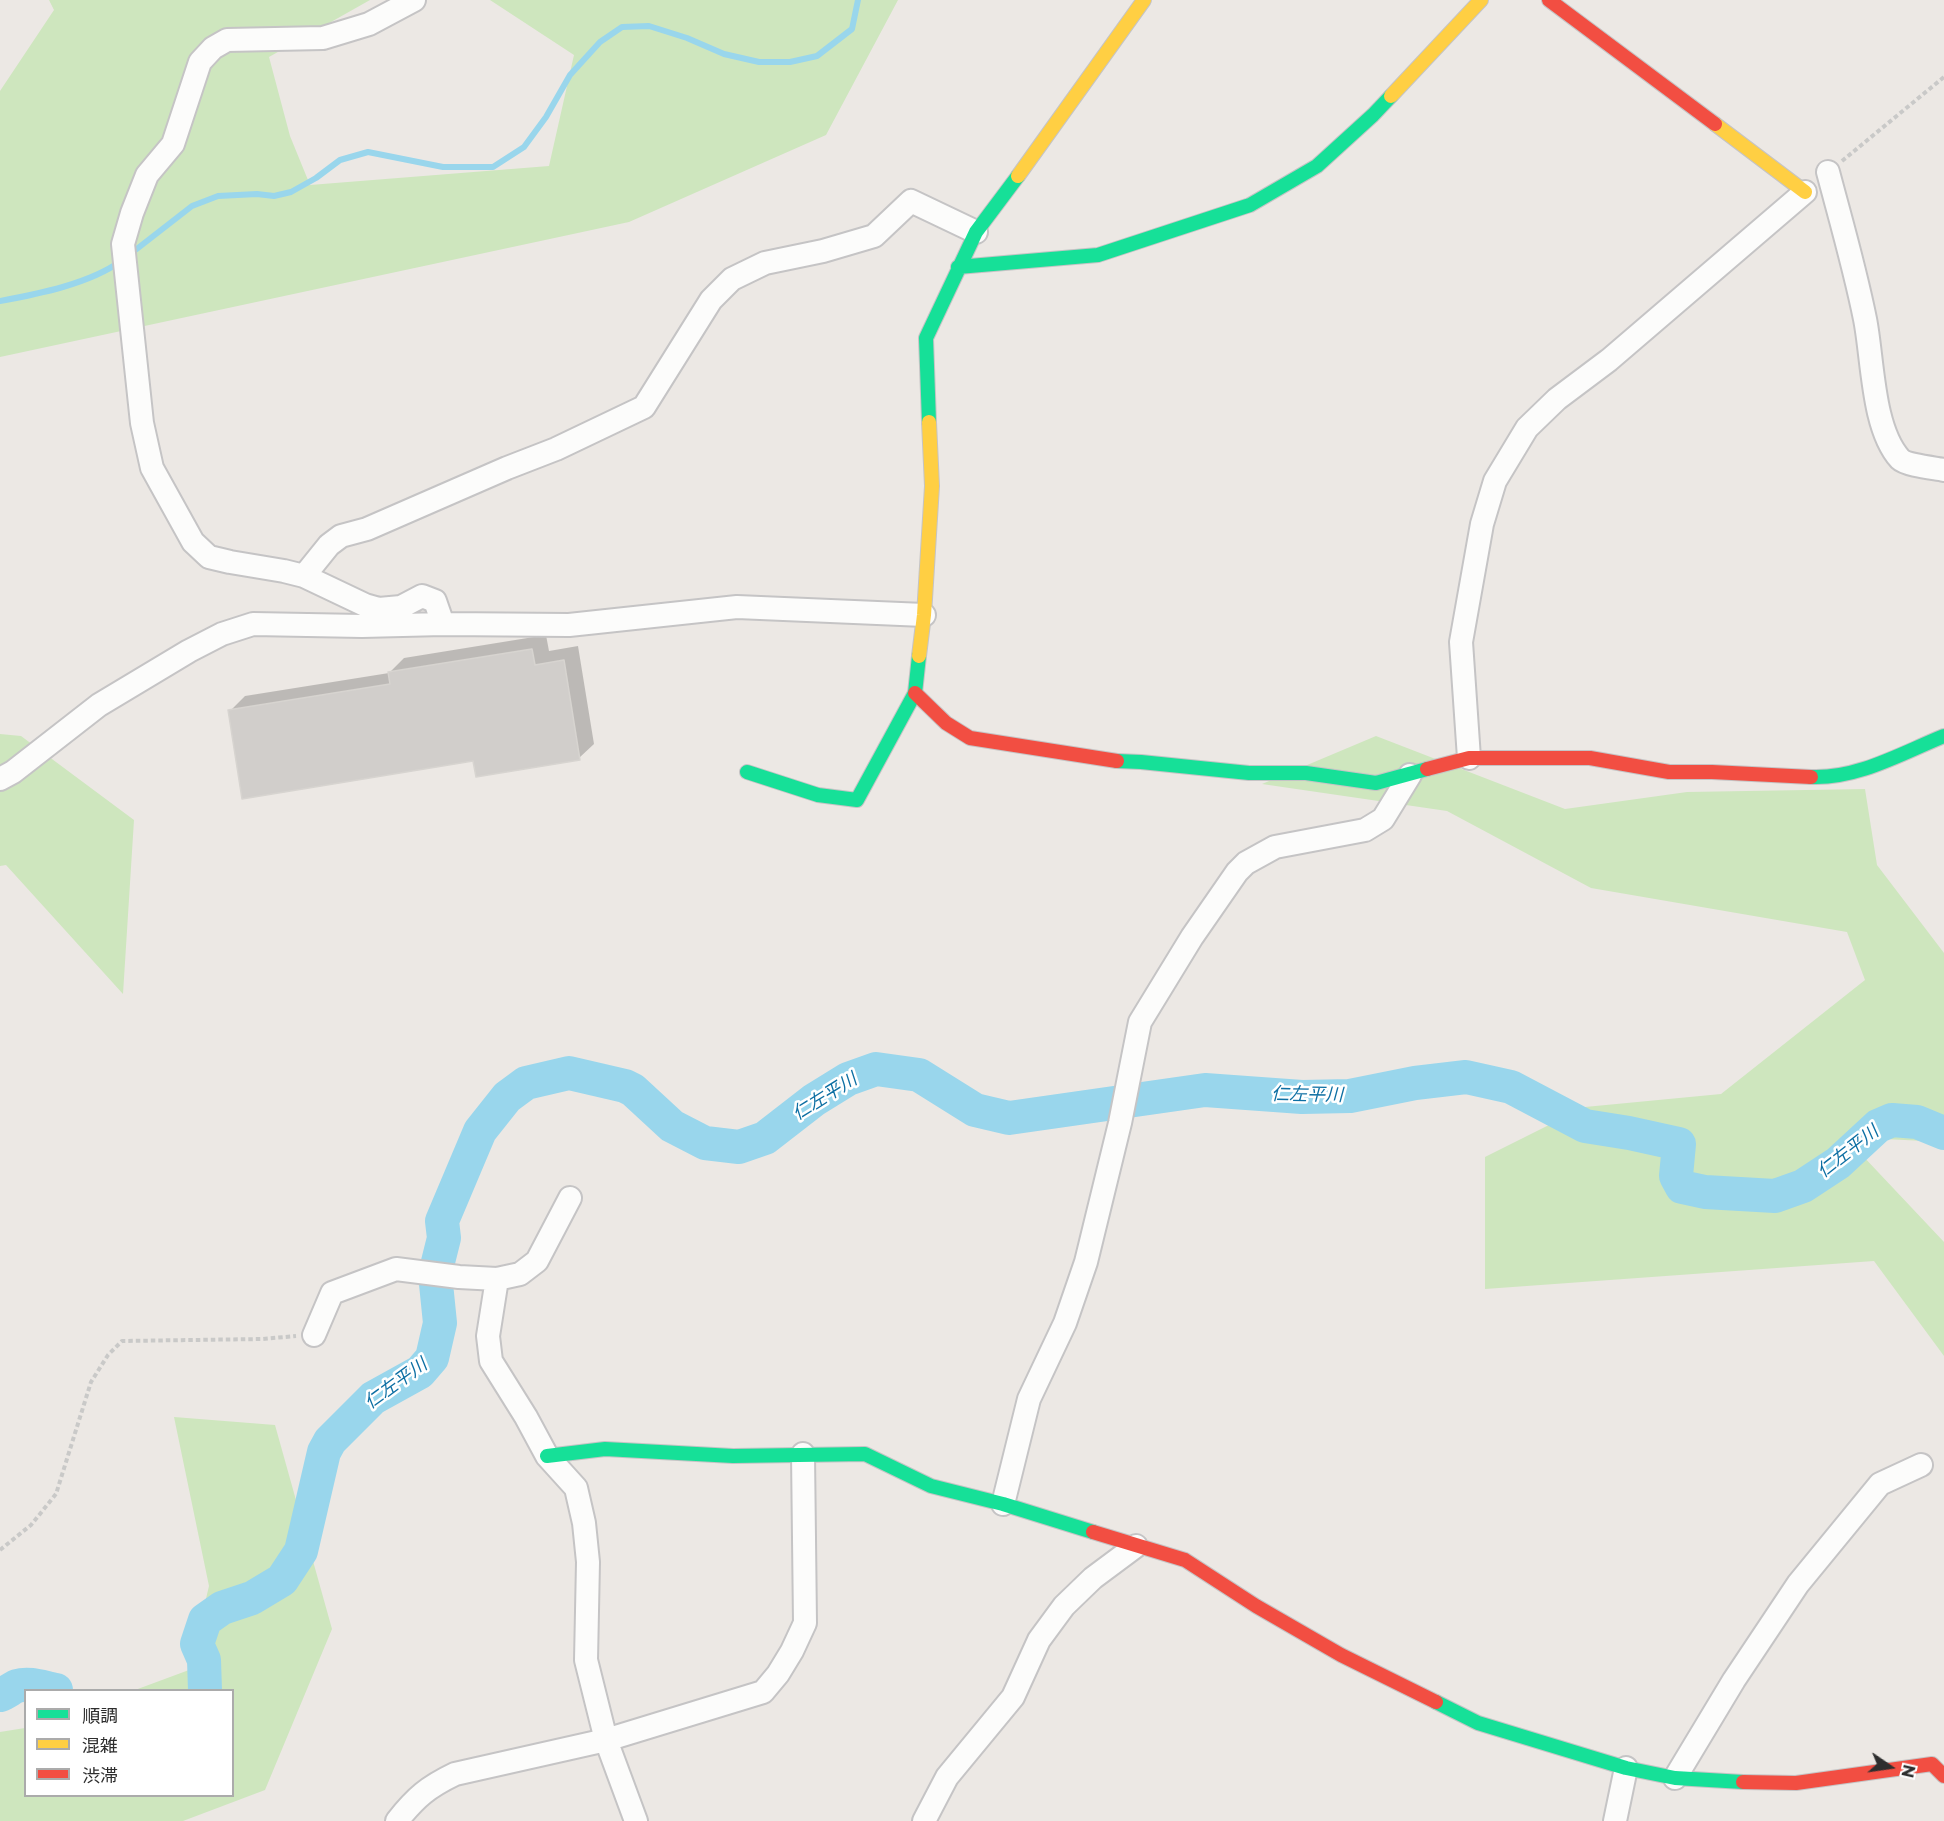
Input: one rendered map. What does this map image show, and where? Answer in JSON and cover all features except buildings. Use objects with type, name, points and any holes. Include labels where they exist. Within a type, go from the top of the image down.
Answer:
[{"type":"street","points":[[414,0],[369,24],[323,38],[227,40],[213,48],[200,62],[173,144],[147,175],[123,244],[142,423],[152,468],[194,542],[209,556],[303,576],[365,605],[380,609],[401,607],[422,596],[435,601],[443,624]]},
{"type":"street","points":[[747,772],[818,795],[857,800],[915,693],[924,615],[932,486],[926,338],[976,232],[1144,0]]},
{"type":"street","points":[[958,267],[1098,255],[1250,205],[1317,166],[1373,115],[1481,0]]},
{"type":"street","points":[[1469,758],[1461,642],[1482,524],[1495,481],[1527,428],[1557,399],[1609,360],[1805,192],[1549,0]]},
{"type":"street","points":[[1828,172],[1866,321],[1880,416],[1890,446],[1903,462],[1944,470]]},
{"type":"street","points":[[303,576],[329,545],[341,536],[367,529],[556,449],[644,407],[711,300],[732,279],[765,263],[823,251],[874,236],[911,201],[976,232]]},
{"type":"street","points":[[0,779],[13,772],[99,705],[189,651],[222,634],[253,624],[569,625],[737,607],[924,615]]},
{"type":"street","points":[[915,693],[946,723],[970,738],[1107,761],[1141,762],[1249,773],[1306,773],[1376,783],[1469,758],[1590,758],[1669,772],[1820,777],[1862,770],[1944,736]]},
{"type":"street","points":[[1003,1504],[1029,1399],[1065,1323],[1086,1262],[1120,1123],[1140,1022],[1192,937],[1241,867],[1275,848],[1365,830],[1383,819],[1410,775]]},
{"type":"street","points":[[315,1335],[332,1293],[396,1269],[497,1280],[520,1274],[537,1261],[570,1198]]},
{"type":"street","points":[[497,1280],[488,1336],[491,1361],[547,1456],[576,1488],[584,1523],[588,1562],[586,1660],[606,1740],[636,1821]]},
{"type":"street","points":[[547,1456],[605,1449],[733,1456],[865,1454],[931,1486],[1003,1504],[1185,1560],[1256,1606],[1341,1655],[1478,1722],[1626,1768],[1675,1778],[1796,1783],[1932,1764],[1944,1776]]},
{"type":"street","points":[[397,1821],[409,1805],[433,1784],[455,1774],[606,1740],[763,1692],[792,1652],[805,1623],[803,1454]]},
{"type":"street","points":[[1675,1778],[1734,1680],[1798,1584],[1880,1485],[1921,1465]]},
{"type":"street","points":[[924,1821],[947,1777],[1013,1697],[1039,1640],[1064,1606],[1093,1578],[1136,1546]]},
{"type":"street","points":[[1615,1821],[1626,1768]]},
{"type":"path","points":[[1828,172],[1944,77]]},
{"type":"path","points":[[0,1550],[31,1525],[56,1494],[91,1382],[108,1355],[122,1341],[262,1339],[315,1335]]},
{"type":"green space","points":[[49,0],[370,0],[269,57],[290,136],[310,185],[549,166],[574,55],[490,0],[898,0],[826,135],[629,222],[0,357],[0,91],[54,10]]},
{"type":"green space","points":[[0,734],[21,736],[134,820],[123,994],[6,865],[0,866]]},
{"type":"green space","points":[[1376,736],[1565,809],[1687,792],[1865,789],[1877,865],[1944,953],[1944,1142],[1845,1137],[1944,1242],[1944,1356],[1874,1261],[1485,1289],[1485,1157],[1585,1107],[1721,1094],[1865,980],[1847,932],[1591,888],[1447,811],[1262,784]]},
{"type":"green space","points":[[174,1417],[275,1425],[332,1629],[265,1790],[183,1821],[0,1821],[0,1732],[24,1728],[24,1797],[234,1797],[234,1689],[138,1689],[189,1670],[209,1586]]},
{"type":"waterway","points":[[129,255],[192,206],[218,196],[257,194],[274,196],[291,192],[316,178],[340,160],[368,152],[443,167],[493,167],[524,147],[546,117],[570,75],[600,42],[622,27],[649,26],[687,38],[724,54],[759,62],[790,62],[817,56],[852,29],[858,0]]},
{"type":"waterway","points":[[0,301],[79,282],[121,261]]},
{"type":"waterway","name":"仁左平川","points":[[205,1689],[204,1660],[197,1644],[205,1620],[222,1608],[252,1598],[282,1580],[301,1551],[324,1452],[330,1441],[373,1398],[420,1372],[432,1358],[440,1323],[435,1274],[444,1238],[442,1221],[480,1131],[507,1097],[526,1083],[569,1073],[625,1086],[633,1090],[672,1126],[705,1143],[739,1147],[765,1138],[814,1100],[848,1079],[876,1069],[919,1075],[975,1110],[1009,1118],[1205,1090],[1302,1097],[1350,1096],[1415,1083],[1466,1077],[1511,1087],[1585,1126],[1679,1144],[1676,1176],[1682,1187],[1705,1192],[1775,1196],[1803,1186],[1838,1163],[1878,1126],[1892,1120],[1917,1122],[1944,1133]]},
{"type":"waterway","name":"仁左平川","points":[[0,1695],[22,1685],[51,1689]]},
{"type":"traffic: fast","points":[[958,267],[1098,255],[1250,205],[1317,166],[1391,96]]},
{"type":"traffic: fast","points":[[929,422],[926,338],[976,232],[1018,176]]},
{"type":"traffic: fast","points":[[747,772],[818,795],[857,800],[915,693],[919,656]]},
{"type":"traffic: fast","points":[[1811,777],[1828,777],[1863,769],[1944,736]]},
{"type":"traffic: fast","points":[[1117,761],[1249,773],[1306,773],[1376,783],[1427,769]]},
{"type":"traffic: fast","points":[[547,1456],[605,1449],[733,1456],[865,1454],[931,1486],[1003,1504],[1093,1532]]},
{"type":"traffic: fast","points":[[1436,1702],[1478,1723],[1626,1768],[1675,1778],[1743,1782]]},
{"type":"traffic: slow","points":[[1018,176],[1144,0]]},
{"type":"traffic: slow","points":[[1391,96],[1481,0]]},
{"type":"traffic: slow","points":[[1715,124],[1805,192]]},
{"type":"traffic: slow","points":[[919,656],[924,615],[932,486],[929,422]]},
{"type":"traffic: jam","points":[[1549,0],[1715,124]]},
{"type":"traffic: jam","points":[[915,693],[946,723],[970,738],[1117,761]]},
{"type":"traffic: jam","points":[[1427,769],[1469,758],[1590,758],[1669,772],[1811,777]]},
{"type":"traffic: jam","points":[[1093,1532],[1185,1560],[1256,1606],[1341,1655],[1436,1702]]},
{"type":"traffic: jam","points":[[1743,1782],[1796,1783],[1932,1764],[1944,1776]]}]
